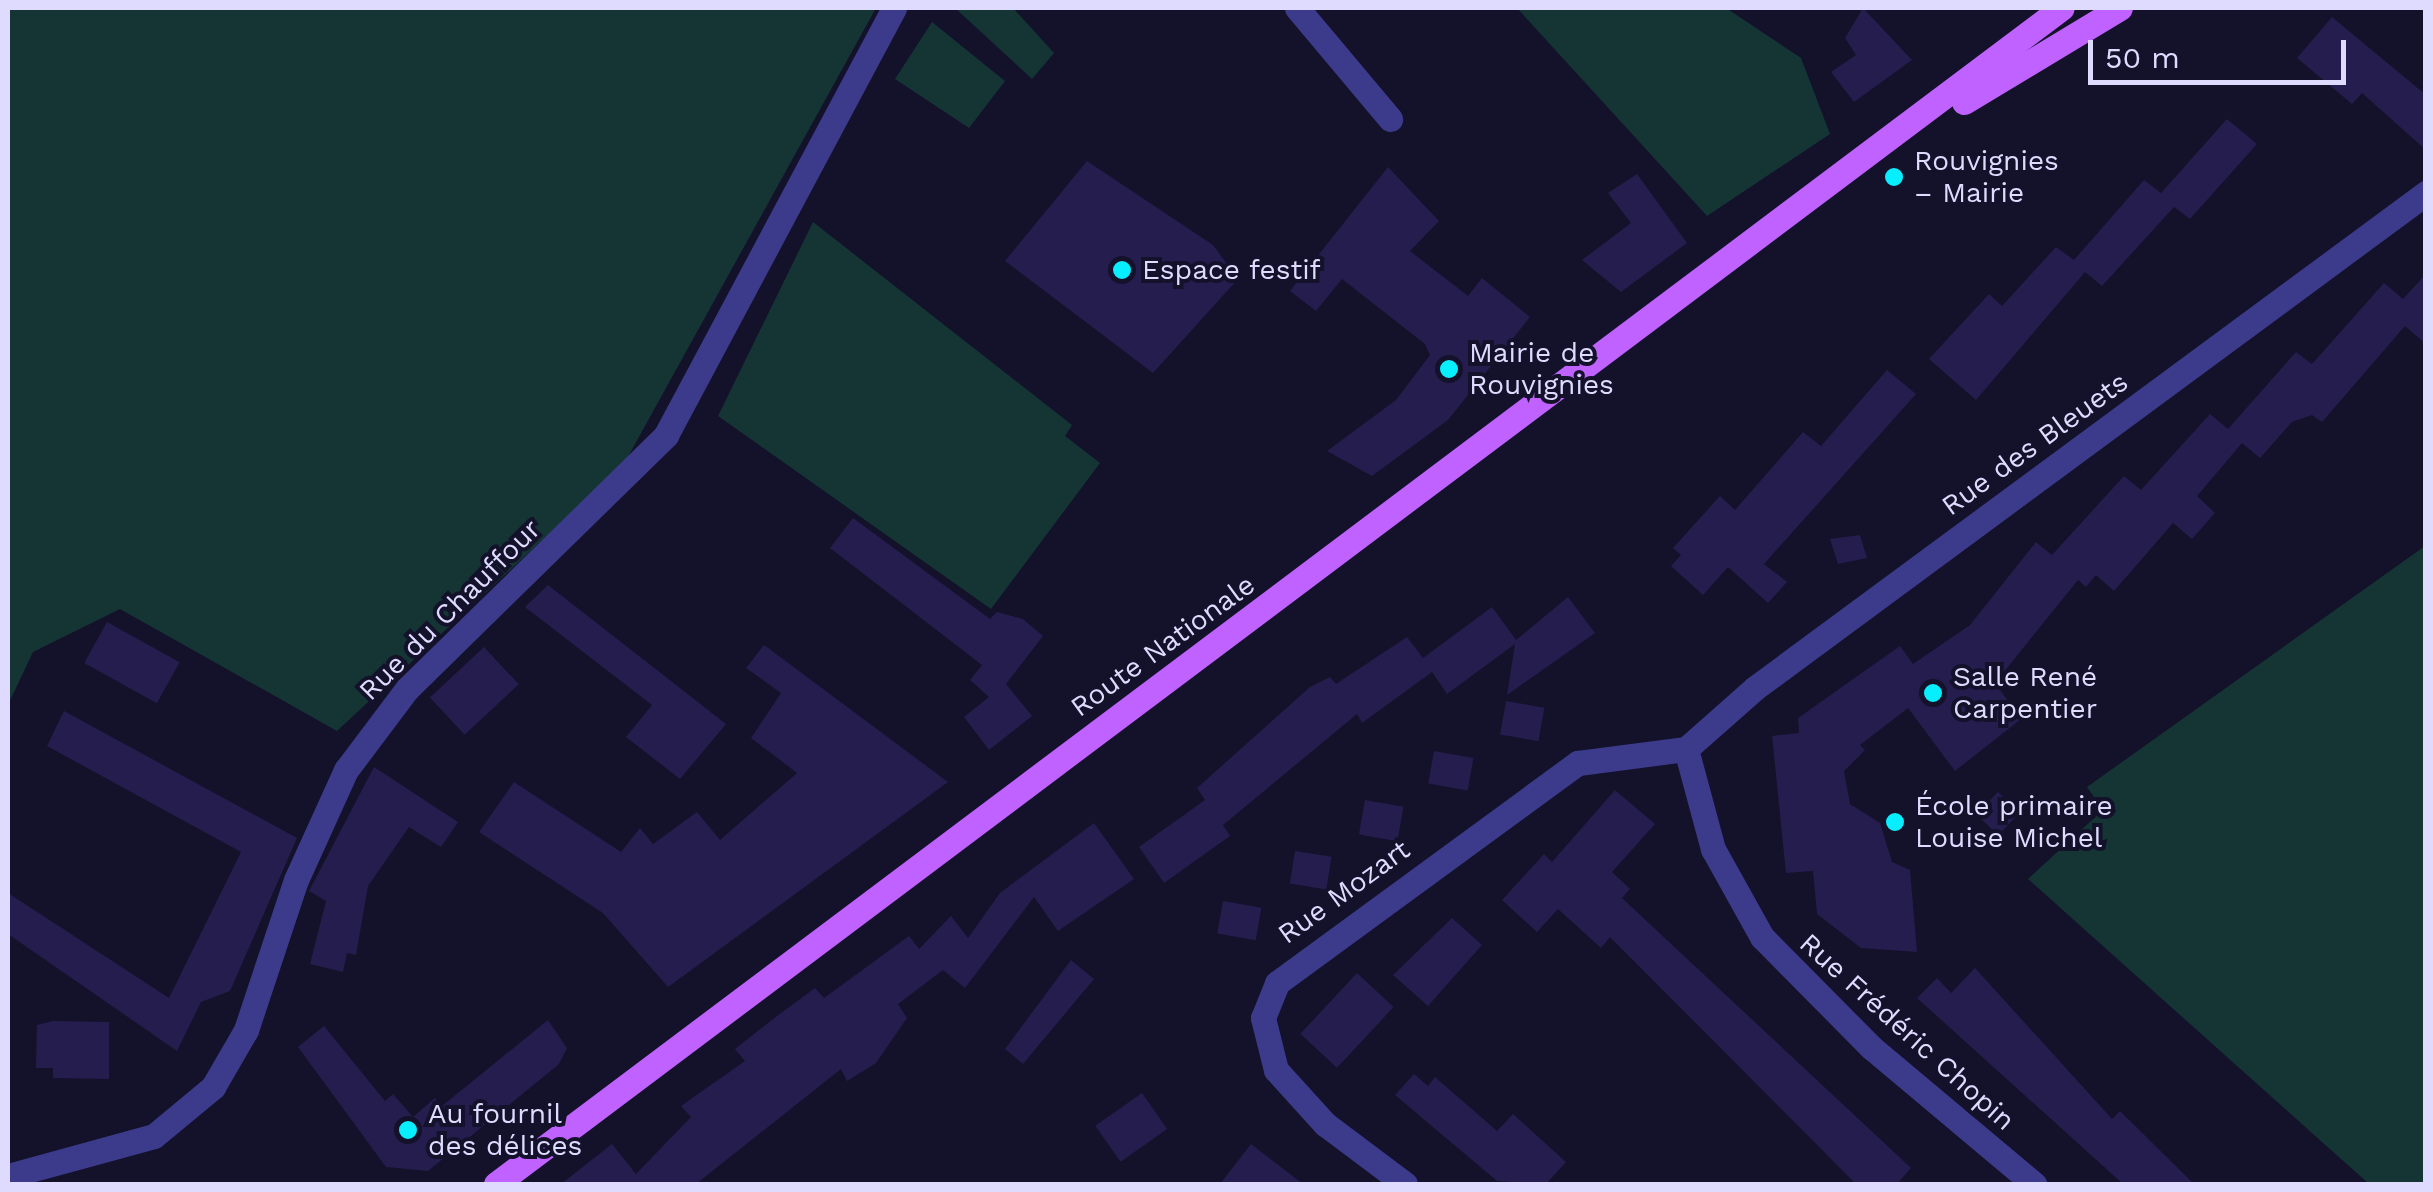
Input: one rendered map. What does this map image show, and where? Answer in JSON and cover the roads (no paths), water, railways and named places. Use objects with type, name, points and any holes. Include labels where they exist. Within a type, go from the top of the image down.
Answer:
[{"type":"main road","name":"Route Nationale","points":[[496,1184],[678,1039],[1870,160],[2062,8]]},
{"type":"main road","name":"Route Nationale","points":[[1870,160],[2120,8]]},
{"type":"street","name":"Rue du Chauffour","points":[[8,1176],[154,1136],[212,1087],[246,1030],[296,880],[346,770],[407,689],[666,435],[894,8]]},
{"type":"street","points":[[1297,8],[1390,120]]},
{"type":"street","name":"Rue des Bleuets","points":[[1686,750],[1755,688],[2426,193]]},
{"type":"street","name":"Rue Mozart","points":[[1405,1184],[1325,1124],[1276,1070],[1263,1018],[1276,983],[1304,954],[1578,763],[1686,750]]},
{"type":"street","name":"Rue Frédéric Chopin","points":[[1686,750],[1712,849],[1762,937],[1872,1048],[2034,1184]]},
{"type":"place","name":"Rouvignies – Mairie","points":[[1894,177]]},
{"type":"place","name":"Espace festif","points":[[1122,270]]},
{"type":"place","name":"Mairie de Rouvignies","points":[[1449,369]]},
{"type":"place","name":"Salle René Carpentier","points":[[1933,693]]},
{"type":"place","name":"École primaire Louise Michel","points":[[1895,822]]},
{"type":"place","name":"Au fournil des délices","points":[[408,1130]]}]
